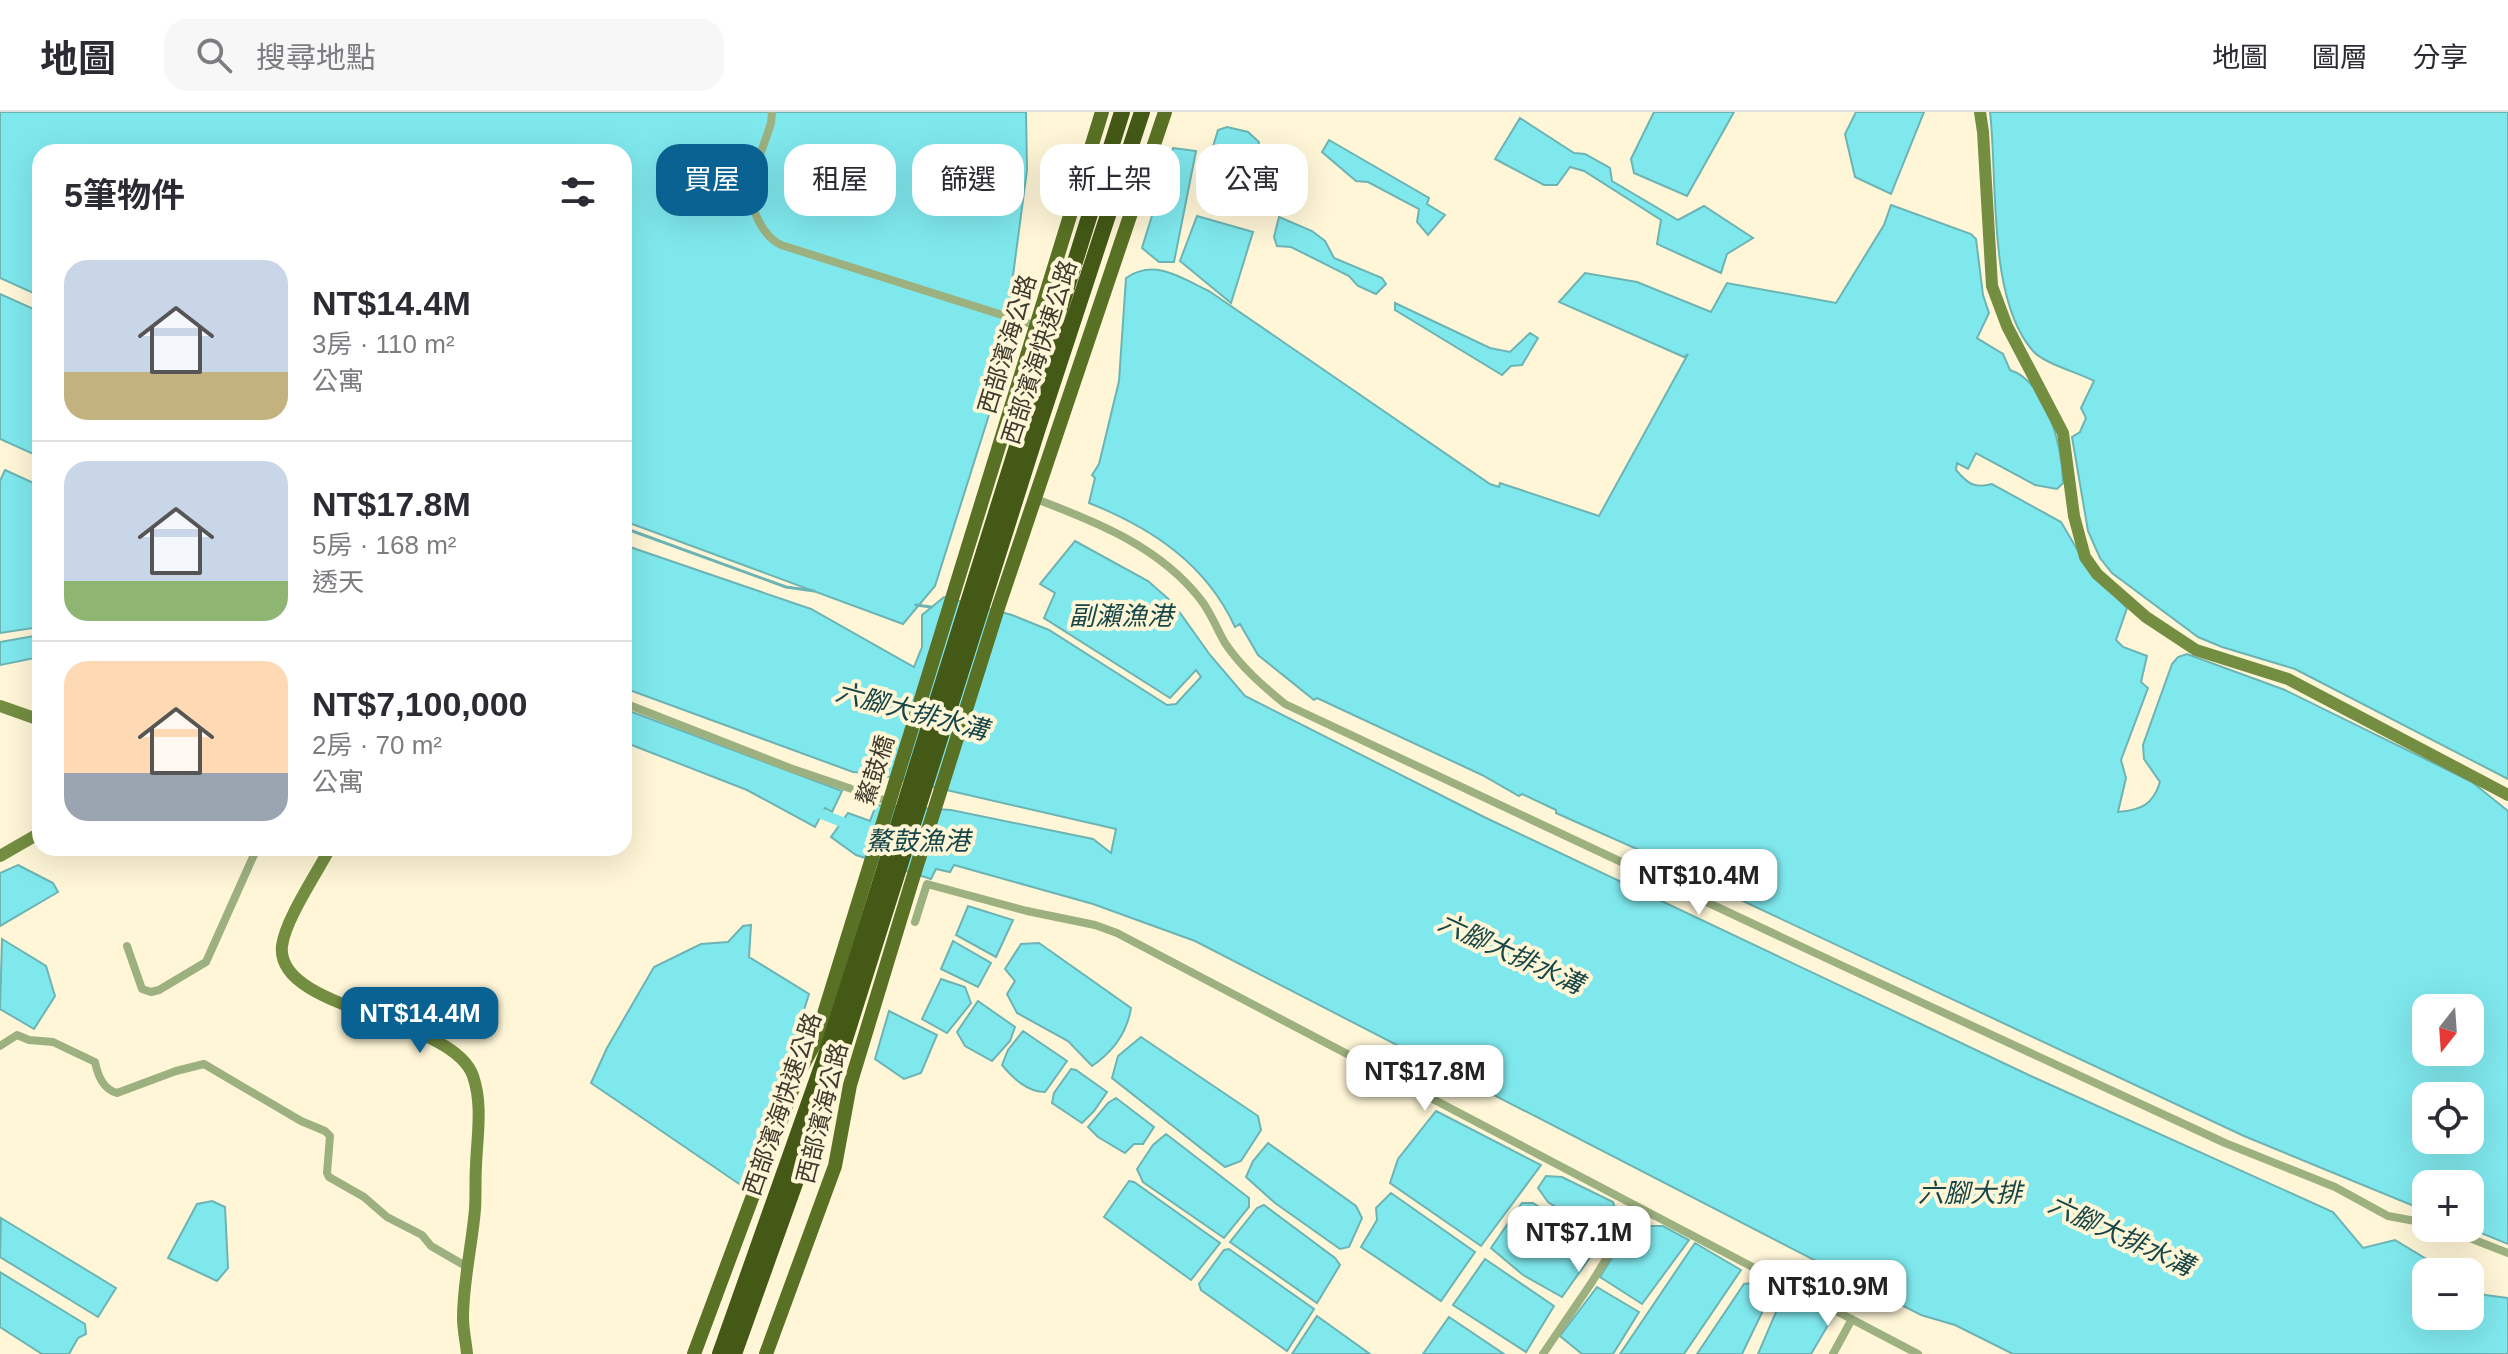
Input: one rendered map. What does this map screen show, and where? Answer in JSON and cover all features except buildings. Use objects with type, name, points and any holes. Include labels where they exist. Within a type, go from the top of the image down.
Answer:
[{"type":"highway","name":"西部濱海快速公路","points":[[983,605],[1122,112]]},
{"type":"highway","name":"西部濱海快速公路","points":[[983,605],[1142,112]]},
{"type":"highway","points":[[889,875],[983,605]]},
{"type":"highway","name":"西部濱海快速公路","points":[[720,1354],[889,875]]},
{"type":"highway","name":"西部濱海快速公路","points":[[734,1354],[834,1074],[889,875]]},
{"type":"main road","name":"西部濱海公路","points":[[954,590],[1102,112]]},
{"type":"main road","points":[[983,605],[1036,499],[1165,112]]},
{"type":"main road","name":"鰲鼓橋","points":[[889,875],[890,802],[954,590]]},
{"type":"main road","name":"西部濱海公路","points":[[694,1354],[799,1072],[815,1043],[889,875]]},
{"type":"main road","name":"西部濱海公路","points":[[766,1354],[835,1166],[889,875]]},
{"type":"street","points":[[772,112],[751,187],[762,229],[771,239],[781,245],[1037,326]]},
{"type":"street","points":[[1980,112],[1992,286],[2007,326],[2063,433],[2074,516],[2085,557],[2097,574],[2146,617],[2196,650],[2288,679],[2508,795]]},
{"type":"street","points":[[1036,499],[1118,533],[1154,554],[1181,576],[1203,602],[1236,657],[1255,679],[1285,704],[2225,1143],[2335,1187],[2388,1216],[2412,1220]]},
{"type":"street","points":[[0,706],[32,717]]},
{"type":"street","points":[[632,706],[790,768],[890,802]]},
{"type":"street","points":[[0,856],[32,838]]},
{"type":"street","points":[[127,946],[142,989],[151,992],[206,962],[253,856]]},
{"type":"street","points":[[326,856],[286,931],[282,958],[290,973],[309,989],[417,1033],[455,1053],[467,1063],[477,1092],[475,1207],[463,1316],[467,1354]]},
{"type":"street","points":[[915,922],[927,884],[1117,933],[1918,1354]]},
{"type":"street","points":[[0,1046],[17,1035],[29,1040],[53,1042],[95,1062],[98,1076],[109,1091],[117,1093],[204,1064],[301,1121],[325,1131],[330,1136],[329,1177],[469,1268]]},
{"type":"street","points":[[1543,1354],[1638,1207]]},
{"type":"street","points":[[2480,1242],[2508,1253]]},
{"type":"street","points":[[1833,1354],[1852,1319]]},
{"type":"water","points":[[0,112],[1026,112],[1027,170],[1024,193],[1024,144],[912,144],[912,216],[1021,216],[1010,298],[1024,304],[935,586],[903,624],[632,524],[632,144],[32,144],[32,292],[0,278]]},
{"type":"water","points":[[1654,112],[1734,112],[1687,196],[1634,173],[1631,159]]},
{"type":"water","points":[[1856,112],[1924,112],[1891,194],[1855,177],[1845,134]]},
{"type":"water","points":[[1990,112],[2508,112],[2508,779],[2295,669],[2198,637],[2112,573],[2100,558],[2088,531],[2072,437],[2080,432],[2086,418],[2081,408],[2094,381],[2038,355],[2018,329],[2001,270]]},
{"type":"water","points":[[1520,118],[1574,153],[1585,154],[1610,168],[1612,181],[1678,220],[1704,206],[1753,238],[1727,254],[1721,273],[1657,244],[1661,220],[1584,171],[1570,167],[1557,185],[1544,185],[1495,159]]},
{"type":"water","points":[[1227,127],[1248,132],[1259,144],[1214,144],[1218,130]]},
{"type":"water","points":[[1329,140],[1429,198],[1427,204],[1445,215],[1428,235],[1417,222],[1419,209],[1368,182],[1356,181],[1322,152]]},
{"type":"water","points":[[1180,149],[1196,151],[1174,262],[1159,262],[1142,248],[1152,216],[1180,216]]},
{"type":"water","points":[[1891,205],[1971,234],[1976,239],[1983,295],[1989,313],[1977,338],[2003,354],[2010,370],[2023,377],[2043,402],[2056,435],[2063,483],[2057,489],[2035,485],[1976,453],[1968,469],[1957,463],[1956,470],[1971,484],[1992,484],[2061,522],[2087,566],[2127,608],[2116,640],[2123,647],[2147,656],[2141,682],[2148,688],[2121,760],[2126,778],[2118,812],[2145,805],[2157,790],[2160,782],[2144,759],[2143,745],[2172,664],[2178,657],[2187,654],[2285,690],[2472,782],[2508,811],[2508,1244],[2484,1234],[2484,1170],[2412,1170],[2412,1205],[2244,1136],[1556,813],[1556,810],[1522,794],[1519,796],[1482,775],[1317,698],[1314,700],[1258,655],[1240,624],[1235,627],[1209,585],[1175,551],[1134,524],[1089,503],[1095,478],[1092,475],[1099,464],[1119,381],[1126,278],[1137,272],[1168,272],[1209,291],[1490,484],[1499,487],[1500,483],[1599,516],[1688,354],[1684,357],[1559,302],[1585,273],[1637,282],[1711,312],[1727,283],[1836,303],[1884,225]]},
{"type":"water","points":[[1197,216],[1253,232],[1231,303],[1180,261]]},
{"type":"water","points":[[1279,217],[1312,231],[1325,241],[1334,258],[1382,278],[1386,284],[1376,294],[1358,286],[1349,276],[1291,247],[1277,246],[1274,237]]},
{"type":"water","points":[[0,294],[32,308],[32,453],[0,439]]},
{"type":"water","points":[[1395,303],[1490,348],[1510,352],[1530,333],[1538,338],[1522,365],[1511,366],[1502,375],[1395,310]]},
{"type":"water","points":[[5,470],[32,482],[32,628],[0,633],[0,481]]},
{"type":"water","name":"六腳大排","points":[[1075,541],[1148,581],[1173,603],[1210,655],[1245,696],[1484,817],[2033,1077],[2333,1212],[2363,1248],[2395,1240],[2425,1258],[2412,1258],[2412,1330],[2484,1330],[2484,1294],[2508,1298],[2508,1354],[2013,1354],[1955,1325],[1921,1315],[1195,941],[1093,904],[954,865],[950,872],[936,869],[931,879],[856,855],[831,837],[848,813],[870,821],[876,805],[951,810],[1093,839],[1111,853],[1116,829],[877,774],[853,772],[632,691],[632,548],[811,609],[914,667],[922,647],[922,615],[944,597],[1012,615],[1049,630],[1167,705],[1176,704],[1201,677],[1196,670],[1170,698],[1044,618],[1055,593],[1040,584]]},
{"type":"water","points":[[32,636],[32,659],[0,665],[0,642]]},
{"type":"water","points":[[632,712],[842,791],[832,812],[825,808],[815,827],[747,790],[632,745]]},
{"type":"water","points":[[18,865],[53,883],[58,892],[0,926],[0,873]]},
{"type":"water","points":[[968,906],[1013,920],[996,957],[956,935]]},
{"type":"water","points":[[751,925],[749,957],[809,994],[748,1190],[591,1083],[607,1048],[654,967],[701,944],[728,942],[743,926]]},
{"type":"water","points":[[2,939],[46,966],[55,996],[34,1029],[0,1009]]},
{"type":"water","points":[[953,941],[991,963],[978,987],[941,969]]},
{"type":"water","points":[[1039,943],[1131,1008],[1118,1041],[1092,1066],[1068,1041],[1017,1013],[1007,994],[1015,981],[1005,969],[1021,944]]},
{"type":"water","points":[[941,979],[965,987],[971,1003],[947,1033],[922,1019]]},
{"type":"water","points":[[978,1001],[1015,1027],[1010,1041],[992,1061],[965,1046],[957,1032]]},
{"type":"water","points":[[889,1011],[937,1035],[921,1073],[904,1079],[875,1059]]},
{"type":"water","points":[[1023,1031],[1067,1061],[1045,1092],[1026,1087],[1002,1065],[1008,1050]]},
{"type":"water","points":[[1141,1037],[1258,1116],[1261,1130],[1241,1161],[1225,1167],[1112,1078],[1118,1056]]},
{"type":"water","points":[[1071,1069],[1107,1092],[1082,1123],[1052,1103],[1054,1093]]},
{"type":"water","points":[[1116,1098],[1154,1127],[1143,1144],[1134,1144],[1125,1153],[1098,1137],[1088,1127]]},
{"type":"water","points":[[1436,1111],[1541,1165],[1481,1246],[1390,1183],[1398,1159]]},
{"type":"water","points":[[1166,1134],[1249,1198],[1249,1207],[1224,1238],[1143,1182],[1137,1169],[1153,1145]]},
{"type":"water","points":[[1268,1143],[1356,1206],[1362,1218],[1349,1247],[1340,1249],[1275,1203],[1246,1177],[1253,1161]]},
{"type":"water","points":[[1546,1176],[1562,1177],[1613,1202],[1618,1217],[1605,1239],[1548,1202],[1538,1188]]},
{"type":"water","points":[[1129,1181],[1220,1243],[1191,1280],[1104,1217]]},
{"type":"water","points":[[1391,1193],[1475,1252],[1441,1301],[1361,1247],[1377,1220],[1376,1208]]},
{"type":"water","points":[[212,1201],[225,1207],[228,1268],[217,1281],[168,1258],[197,1204]]},
{"type":"water","points":[[1522,1203],[1533,1203],[1593,1242],[1596,1249],[1562,1297],[1523,1275],[1491,1248]]},
{"type":"water","points":[[1264,1205],[1340,1265],[1317,1303],[1230,1242],[1257,1208]]},
{"type":"water","points":[[1,1218],[116,1288],[98,1317],[0,1257]]},
{"type":"water","points":[[1663,1226],[1689,1240],[1642,1304],[1600,1277],[1629,1230]]},
{"type":"water","points":[[1695,1243],[1741,1270],[1684,1354],[1620,1354]]},
{"type":"water","points":[[1229,1249],[1314,1309],[1287,1351],[1201,1290],[1199,1284],[1224,1250]]},
{"type":"water","points":[[1485,1259],[1554,1306],[1526,1352],[1453,1305]]},
{"type":"water","points":[[0,1272],[85,1324],[86,1334],[78,1338],[69,1354],[42,1354],[0,1327]]},
{"type":"water","points":[[1752,1283],[1770,1296],[1742,1354],[1697,1354],[1744,1284]]},
{"type":"water","points":[[1597,1287],[1639,1312],[1613,1354],[1582,1354],[1560,1336]]},
{"type":"water","points":[[1785,1291],[1834,1315],[1811,1354],[1758,1354]]},
{"type":"water","points":[[1317,1316],[1370,1354],[1292,1354]]},
{"type":"water","points":[[1449,1317],[1504,1354],[1423,1354]]},
{"type":"waterway","points":[[632,531],[786,587],[814,591]]},
{"type":"waterway","points":[[916,605],[931,607]]},
{"type":"waterway","points":[[809,809],[842,822]]},
{"type":"water label","name":"副瀨漁港","points":[[1121,616]]},
{"type":"water label","name":"六腳大排水溝","points":[[912,711]]},
{"type":"water label","name":"鰲鼓漁港","points":[[918,841]]},
{"type":"water label","name":"六腳大排水溝","points":[[1511,953]]},
{"type":"water label","name":"六腳大排水溝","points":[[2121,1235]]}]
